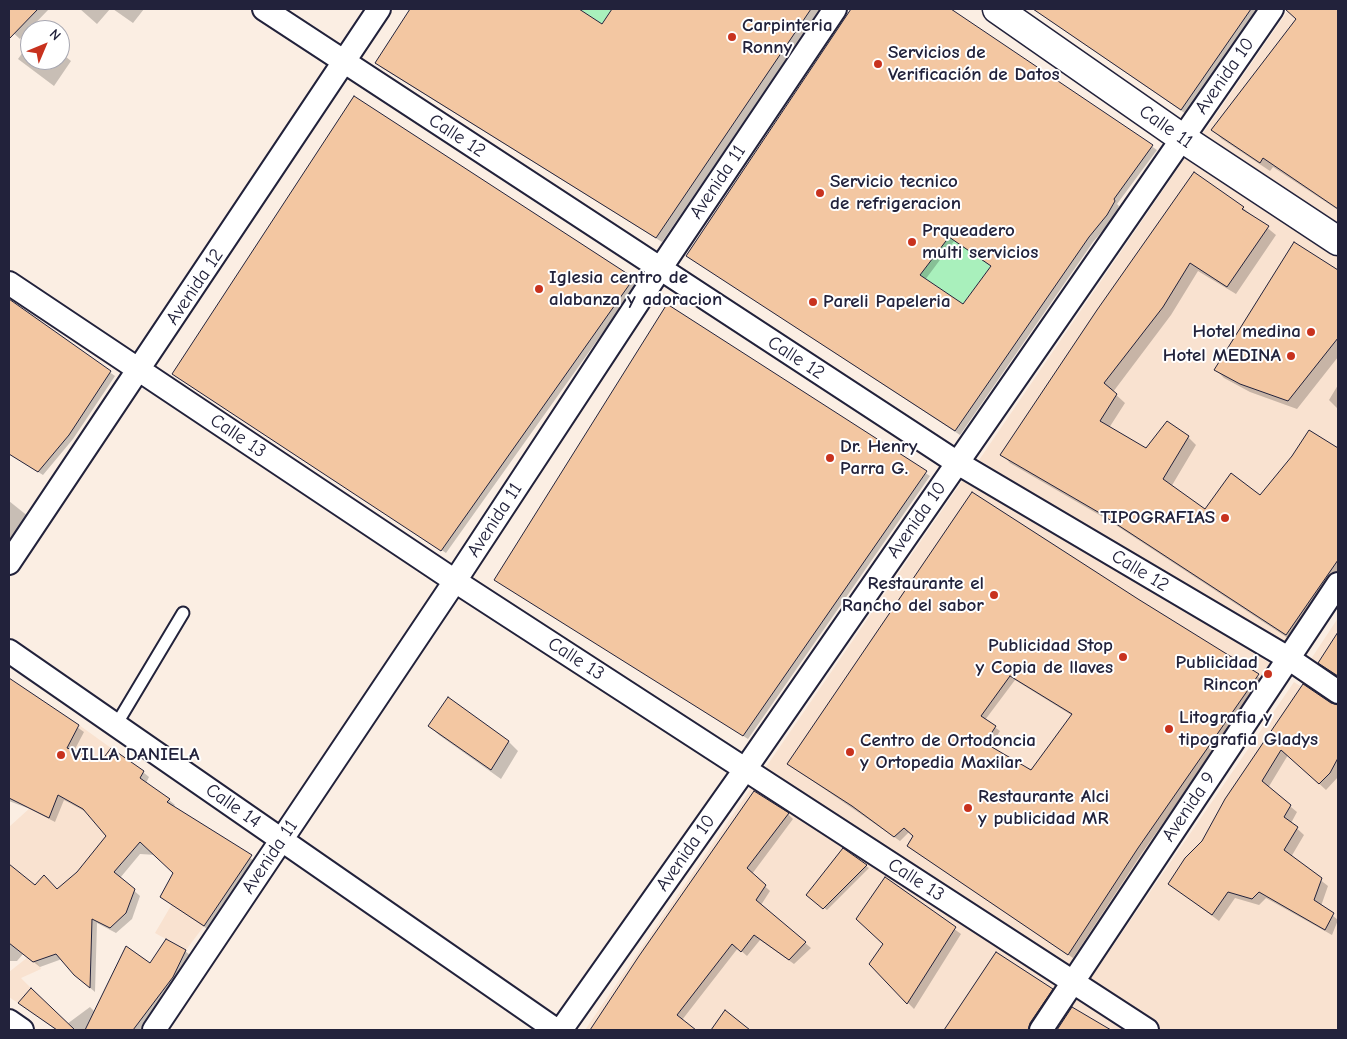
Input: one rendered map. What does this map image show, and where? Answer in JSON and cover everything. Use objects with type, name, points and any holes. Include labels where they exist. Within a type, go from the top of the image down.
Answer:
[{"type":"street","name":"Calle 12","points":[[264,9],[956,462],[1288,658],[1338,692]]},
{"type":"street","name":"Avenida 12","points":[[9,563],[140,370],[379,9]]},
{"type":"street","name":"Avenida 11","points":[[154,1030],[455,581],[660,268],[835,9]]},
{"type":"street","name":"Calle 11","points":[[997,9],[1182,138],[1338,241]]},
{"type":"street","name":"Avenida 10","points":[[561,1030],[746,768],[956,462],[1272,9]]},
{"type":"street","name":"Calle 13","points":[[9,283],[455,581],[746,768],[1072,983],[1147,1030]]},
{"type":"street","name":"Avenida 9","points":[[1041,1030],[1338,584]]},
{"type":"street","name":"Calle 14","points":[[9,651],[556,1030]]},
{"type":"street","points":[[9,1021],[22,1030]]},
{"type":"lane","points":[[116,725],[183,613]]},
{"type":"shaded area","points":[[1289,9],[1338,9],[1338,226],[1202,135]]},
{"type":"shaded area","points":[[1189,152],[1338,250],[1338,573],[1285,652],[979,460]]},
{"type":"shaded area","points":[[969,471],[1277,668],[1071,974],[766,767]]},
{"type":"shaded area","points":[[1338,618],[1338,685],[1307,665]]},
{"type":"shaded area","points":[[1294,682],[1338,710],[1338,1030],[1160,1030],[1087,984]]},
{"type":"shaded area","points":[[79,725],[111,748],[98,766],[81,757],[82,753],[67,748]]},
{"type":"shaded area","points":[[754,784],[1060,988],[1033,1030],[585,1030]]},
{"type":"shaded area","points":[[58,795],[83,809],[103,832],[112,829],[77,872],[57,889],[44,875],[35,885],[9,864],[9,827],[31,807],[49,817]]},
{"type":"shaded area","points":[[172,904],[204,926],[186,950],[155,933]]},
{"type":"shaded area","points":[[33,953],[41,969],[21,978],[31,988],[18,1003],[9,997],[9,972]]},
{"type":"shaded area","points":[[1075,997],[1128,1030],[1053,1030]]},
{"type":"green space","points":[[579,9],[612,9],[602,24]]},
{"type":"green space","points":[[949,237],[991,266],[963,304],[920,275]]},
{"type":"building","points":[[9,9],[38,9],[27,20],[20,20],[20,28],[9,39]]},
{"type":"building","points":[[410,9],[579,9],[602,24],[612,9],[811,9],[656,238],[375,63]]},
{"type":"building","points":[[851,9],[951,9],[1153,145],[1114,199],[1115,201],[1107,215],[1089,237],[955,431],[686,256]],"holes":[[[949,237],[991,266],[963,304],[920,275]]]},
{"type":"building","points":[[1033,9],[1251,9],[1181,110]]},
{"type":"building","points":[[1285,9],[1338,9],[1338,209],[1263,158],[1260,163],[1211,130],[1296,19]]},
{"type":"building","points":[[354,96],[634,278],[441,551],[172,374]]},
{"type":"building","points":[[1194,172],[1244,207],[1242,209],[1269,226],[1227,287],[1190,263],[1163,307],[1104,383],[1117,394],[1100,421],[1146,448],[1167,421],[1189,436],[1163,479],[1205,509],[1231,473],[1260,495],[1292,456],[1309,430],[1338,448],[1338,560],[1286,635],[1098,512],[1000,455],[1097,310]]},
{"type":"building","points":[[1294,242],[1338,270],[1338,338],[1288,401],[1240,384],[1214,370]]},
{"type":"building","points":[[9,299],[111,371],[69,435],[38,472],[9,454]]},
{"type":"building","points":[[667,304],[927,471],[743,736],[494,580]]},
{"type":"building","points":[[972,492],[1259,674],[1138,848],[1068,955],[907,846],[913,836],[904,828],[894,837],[852,806],[787,764]],"holes":[[[1010,676],[1072,714],[1031,770],[985,743],[996,726],[981,716]]]},
{"type":"building","points":[[1338,632],[1338,676],[1318,663]]},
{"type":"building","points":[[9,678],[79,725],[67,748],[102,760],[111,748],[144,771],[140,778],[170,799],[167,802],[252,855],[204,926],[160,897],[173,873],[140,842],[114,872],[135,889],[126,913],[110,928],[92,919],[90,988],[74,975],[56,954],[33,962],[9,943],[9,864],[35,885],[44,875],[57,889],[77,872],[106,836],[83,809],[58,795],[49,818],[9,798]]},
{"type":"building","points":[[1303,684],[1331,703],[1338,705],[1338,758],[1330,773],[1319,784],[1281,750],[1262,781],[1291,805],[1284,817],[1298,827],[1284,850],[1322,878],[1314,900],[1334,913],[1325,930],[1259,892],[1252,899],[1228,892],[1212,915],[1168,884],[1185,858],[1202,841],[1225,799]]},
{"type":"building","points":[[448,697],[509,741],[491,770],[428,726]]},
{"type":"building","points":[[754,791],[789,813],[747,868],[766,885],[756,900],[806,942],[789,960],[754,935],[741,952],[732,944],[677,1015],[696,1030],[590,1030],[639,956]]},
{"type":"building","points":[[843,848],[867,865],[823,909],[806,895]]},
{"type":"building","points":[[885,877],[956,927],[907,1004],[869,964],[883,944],[856,919]]},
{"type":"building","points":[[166,939],[186,950],[173,977],[133,1030],[85,1030],[126,946],[150,963]]},
{"type":"building","points":[[996,952],[1053,989],[1030,1023],[1028,1030],[944,1030]]},
{"type":"building","points":[[31,988],[75,1030],[57,1030],[18,1003]]},
{"type":"building","points":[[1072,1007],[1111,1030],[1057,1030]]},
{"type":"building","points":[[725,1010],[750,1030],[711,1030]]},
{"type":"place","name":"Carpinteria Ronny","points":[[732,37]]},
{"type":"place","name":"Servicios de Verificación de Datos","points":[[878,64]]},
{"type":"place","name":"Servicio tecnico de refrigeracion","points":[[820,193]]},
{"type":"place","name":"Prqueadero multi servicios","points":[[912,242]]},
{"type":"place","name":"Iglesia centro de alabanza y adoracion","points":[[539,289]]},
{"type":"place","name":"Pareli Papeleria","points":[[813,302]]},
{"type":"place","name":"Hotel medina","points":[[1311,332]]},
{"type":"place","name":"Hotel MEDINA","points":[[1291,356]]},
{"type":"place","name":"Dr. Henry Parra G.","points":[[830,458]]},
{"type":"place","name":"TIPOGRAFIAS","points":[[1225,518]]},
{"type":"place","name":"Restaurante el Rancho del sabor","points":[[994,595]]},
{"type":"place","name":"Publicidad Stop y Copia de llaves","points":[[1123,657]]},
{"type":"place","name":"Publicidad Rincon","points":[[1268,674]]},
{"type":"place","name":"Litografia y tipografia Gladys","points":[[1169,729]]},
{"type":"place","name":"Centro de Ortodoncia y Ortopedia Maxilar","points":[[850,752]]},
{"type":"place","name":"VILLA DANIELA","points":[[61,755]]},
{"type":"place","name":"Restaurante Alci y publicidad MR","points":[[968,808]]}]
